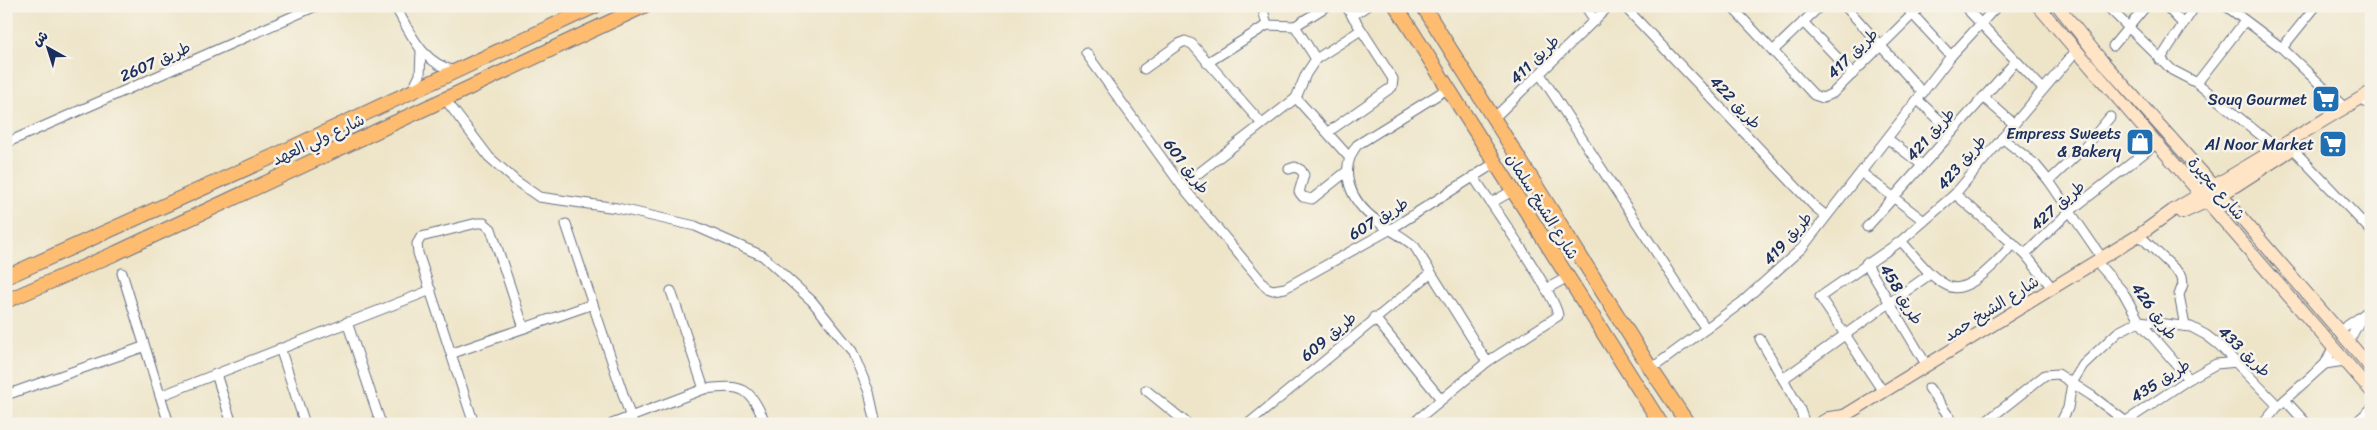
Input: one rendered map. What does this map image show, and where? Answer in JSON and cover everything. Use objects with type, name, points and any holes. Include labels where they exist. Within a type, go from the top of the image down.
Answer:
[{"type":"main road","name":"شارع ولي العهد","points":[[6,277],[136,220],[595,6]]},
{"type":"main road","name":"شارع ولي العهد","points":[[6,301],[116,253],[644,6]]},
{"type":"main road","name":"شارع الشيخ سلمان","points":[[1396,6],[1661,424]]},
{"type":"main road","name":"شارع الشيخ سلمان","points":[[1423,6],[1651,369],[1688,424]]},
{"type":"main road","points":[[436,81],[445,99]]},
{"type":"main road","points":[[1646,399],[1651,424]]},
{"type":"street","name":"طريق 2607","points":[[6,143],[316,6]]},
{"type":"street","points":[[395,6],[421,51],[439,66],[456,71]]},
{"type":"street","points":[[1262,6],[1267,25]]},
{"type":"street","points":[[1207,63],[1267,25],[1295,26],[1327,6]]},
{"type":"street","points":[[1328,132],[1392,87],[1393,79],[1346,6]]},
{"type":"street","points":[[1352,16],[1366,6]]},
{"type":"street","points":[[1584,6],[1595,21]]},
{"type":"street","name":"طريق 411","points":[[1493,119],[1609,6]]},
{"type":"street","name":"طريق 422","points":[[1624,6],[1814,206],[1826,216]]},
{"type":"street","points":[[1731,6],[1772,51],[1820,6]]},
{"type":"street","points":[[1845,6],[1952,132]]},
{"type":"street","points":[[1905,6],[1951,56]]},
{"type":"street","name":"طريق 417","points":[[1772,51],[1814,95],[1823,98],[1833,93],[1921,6]]},
{"type":"street","points":[[1964,6],[2043,89]]},
{"type":"street","name":"طريق 419","points":[[1651,369],[1706,329],[1776,273],[1802,248],[1951,56],[1980,22],[1997,6]]},
{"type":"street","name":"شارع عجيرة","points":[[2038,6],[2371,391]]},
{"type":"street","points":[[2107,6],[2160,60],[2172,70],[2197,83],[2285,149],[2371,231]]},
{"type":"street","points":[[2112,46],[2146,6]]},
{"type":"street","points":[[2166,6],[2183,24]]},
{"type":"street","points":[[2160,60],[2195,6]]},
{"type":"street","points":[[2226,6],[2282,48],[2345,108]]},
{"type":"street","points":[[2282,48],[2306,10],[2316,6]]},
{"type":"street","name":"شارع عجيرة","points":[[2065,9],[2102,61],[2218,190],[2338,332],[2371,368]]},
{"type":"street","points":[[2197,83],[2245,21]]},
{"type":"street","points":[[1803,22],[1853,74]]},
{"type":"street","points":[[1295,26],[1316,59]]},
{"type":"street","points":[[1182,186],[1296,98],[1306,74],[1316,59],[1361,30]]},
{"type":"street","points":[[1144,69],[1185,41],[1192,44],[1262,124]]},
{"type":"street","points":[[411,92],[420,75],[421,51]]},
{"type":"street","name":"طريق 423","points":[[1844,334],[1820,297],[1866,263],[1901,241],[1955,194],[2076,51]]},
{"type":"street","name":"طريق 601","points":[[1086,53],[1182,186],[1267,288],[1273,290]]},
{"type":"street","name":"طريق 421","points":[[1867,227],[2016,61]]},
{"type":"street","points":[[1540,74],[1706,329]]},
{"type":"street","points":[[1447,89],[1357,145],[1348,157],[1346,180],[1362,207],[1376,221],[1391,229],[1415,247],[1430,274],[1487,362]]},
{"type":"street","points":[[1983,97],[2014,124]]},
{"type":"street","points":[[1296,98],[1328,132],[1348,157]]},
{"type":"street","points":[[445,99],[488,157],[516,181],[539,197],[617,208],[695,226],[763,256],[812,301],[852,351],[869,392],[876,424]]},
{"type":"street","name":"شارع الشيخ حمد","points":[[2285,149],[2345,108],[2370,100]]},
{"type":"street","name":"شارع الشيخ حمد","points":[[1819,424],[1829,418],[1844,421],[1884,393],[2154,226],[2172,211],[2204,198],[2370,100]]},
{"type":"street","points":[[2049,181],[2085,147],[2110,117]]},
{"type":"street","name":"طريق 426","points":[[2002,138],[2035,164],[2049,181],[2070,211],[2099,260],[2123,292],[2139,321],[2189,379]]},
{"type":"street","points":[[1888,139],[1922,165]]},
{"type":"street","name":"طريق 427","points":[[2024,254],[2070,211],[2157,143]]},
{"type":"street","name":"طريق 607","points":[[1273,290],[1285,288],[1391,229],[1495,163]]},
{"type":"street","points":[[1289,169],[1295,167],[1301,170],[1304,175],[1299,192],[1303,197],[1312,199],[1346,172]]},
{"type":"street","points":[[1862,173],[1893,199],[1924,221]]},
{"type":"street","points":[[1412,424],[1487,362],[1558,316],[1558,310],[1546,289],[1473,176]]},
{"type":"street","points":[[1491,204],[1512,191]]},
{"type":"street","points":[[1955,194],[2013,243],[2053,288]]},
{"type":"street","points":[[474,424],[453,353],[418,253],[417,244],[421,237],[477,223],[484,223],[491,228],[524,328]]},
{"type":"street","points":[[566,224],[632,420]]},
{"type":"street","points":[[2139,235],[2182,276],[2183,284],[2179,295],[2185,326]]},
{"type":"street","points":[[1901,241],[1930,274],[1949,287],[1957,288],[1985,273],[1997,263],[2013,243]]},
{"type":"street","name":"طريق 458","points":[[1866,263],[1928,366]]},
{"type":"street","points":[[122,273],[143,347],[169,424]]},
{"type":"street","name":"طريق 609","points":[[1248,424],[1374,318],[1430,274]]},
{"type":"street","points":[[1783,378],[1930,274]]},
{"type":"street","points":[[1546,289],[1568,277]]},
{"type":"street","points":[[160,396],[430,290]]},
{"type":"street","points":[[671,292],[704,390]]},
{"type":"street","points":[[453,353],[593,304]]},
{"type":"street","points":[[2338,332],[2371,308]]},
{"type":"street","points":[[2348,343],[2363,315]]},
{"type":"street","points":[[1374,318],[1441,399]]},
{"type":"street","points":[[2060,424],[2068,408],[2072,383],[2083,365],[2118,332],[2139,321]]},
{"type":"street","name":"طريق 433","points":[[2139,321],[2185,326],[2206,335],[2220,345],[2236,362],[2307,424]]},
{"type":"street","points":[[347,322],[381,424]]},
{"type":"street","points":[[1844,334],[1884,393]]},
{"type":"street","points":[[1760,339],[1799,407],[1804,424]]},
{"type":"street","name":"طريق 435","points":[[2216,364],[2220,345]]},
{"type":"street","points":[[6,395],[143,347]]},
{"type":"street","points":[[280,348],[305,424]]},
{"type":"street","points":[[2263,424],[2282,403],[2325,364],[2334,348]]},
{"type":"street","points":[[2325,364],[2344,361]]},
{"type":"street","name":"طريق 435","points":[[2123,422],[2189,379],[2216,364],[2236,362]]},
{"type":"street","points":[[216,374],[232,424]]},
{"type":"street","points":[[1983,424],[2045,375],[2058,374],[2123,422]]},
{"type":"street","points":[[612,424],[632,420],[704,390],[742,388],[751,395],[766,424]]},
{"type":"street","points":[[1929,388],[1952,421],[1942,424]]},
{"type":"street","points":[[1146,390],[1188,424]]},
{"type":"street","points":[[2354,424],[2371,409]]},
{"type":"place","name":"Souq Gourmet","points":[[2326,99]]},
{"type":"place","name":"Empress Sweets & Bakery","points":[[2140,142]]},
{"type":"place","name":"Al Noor Market","points":[[2333,144]]}]
